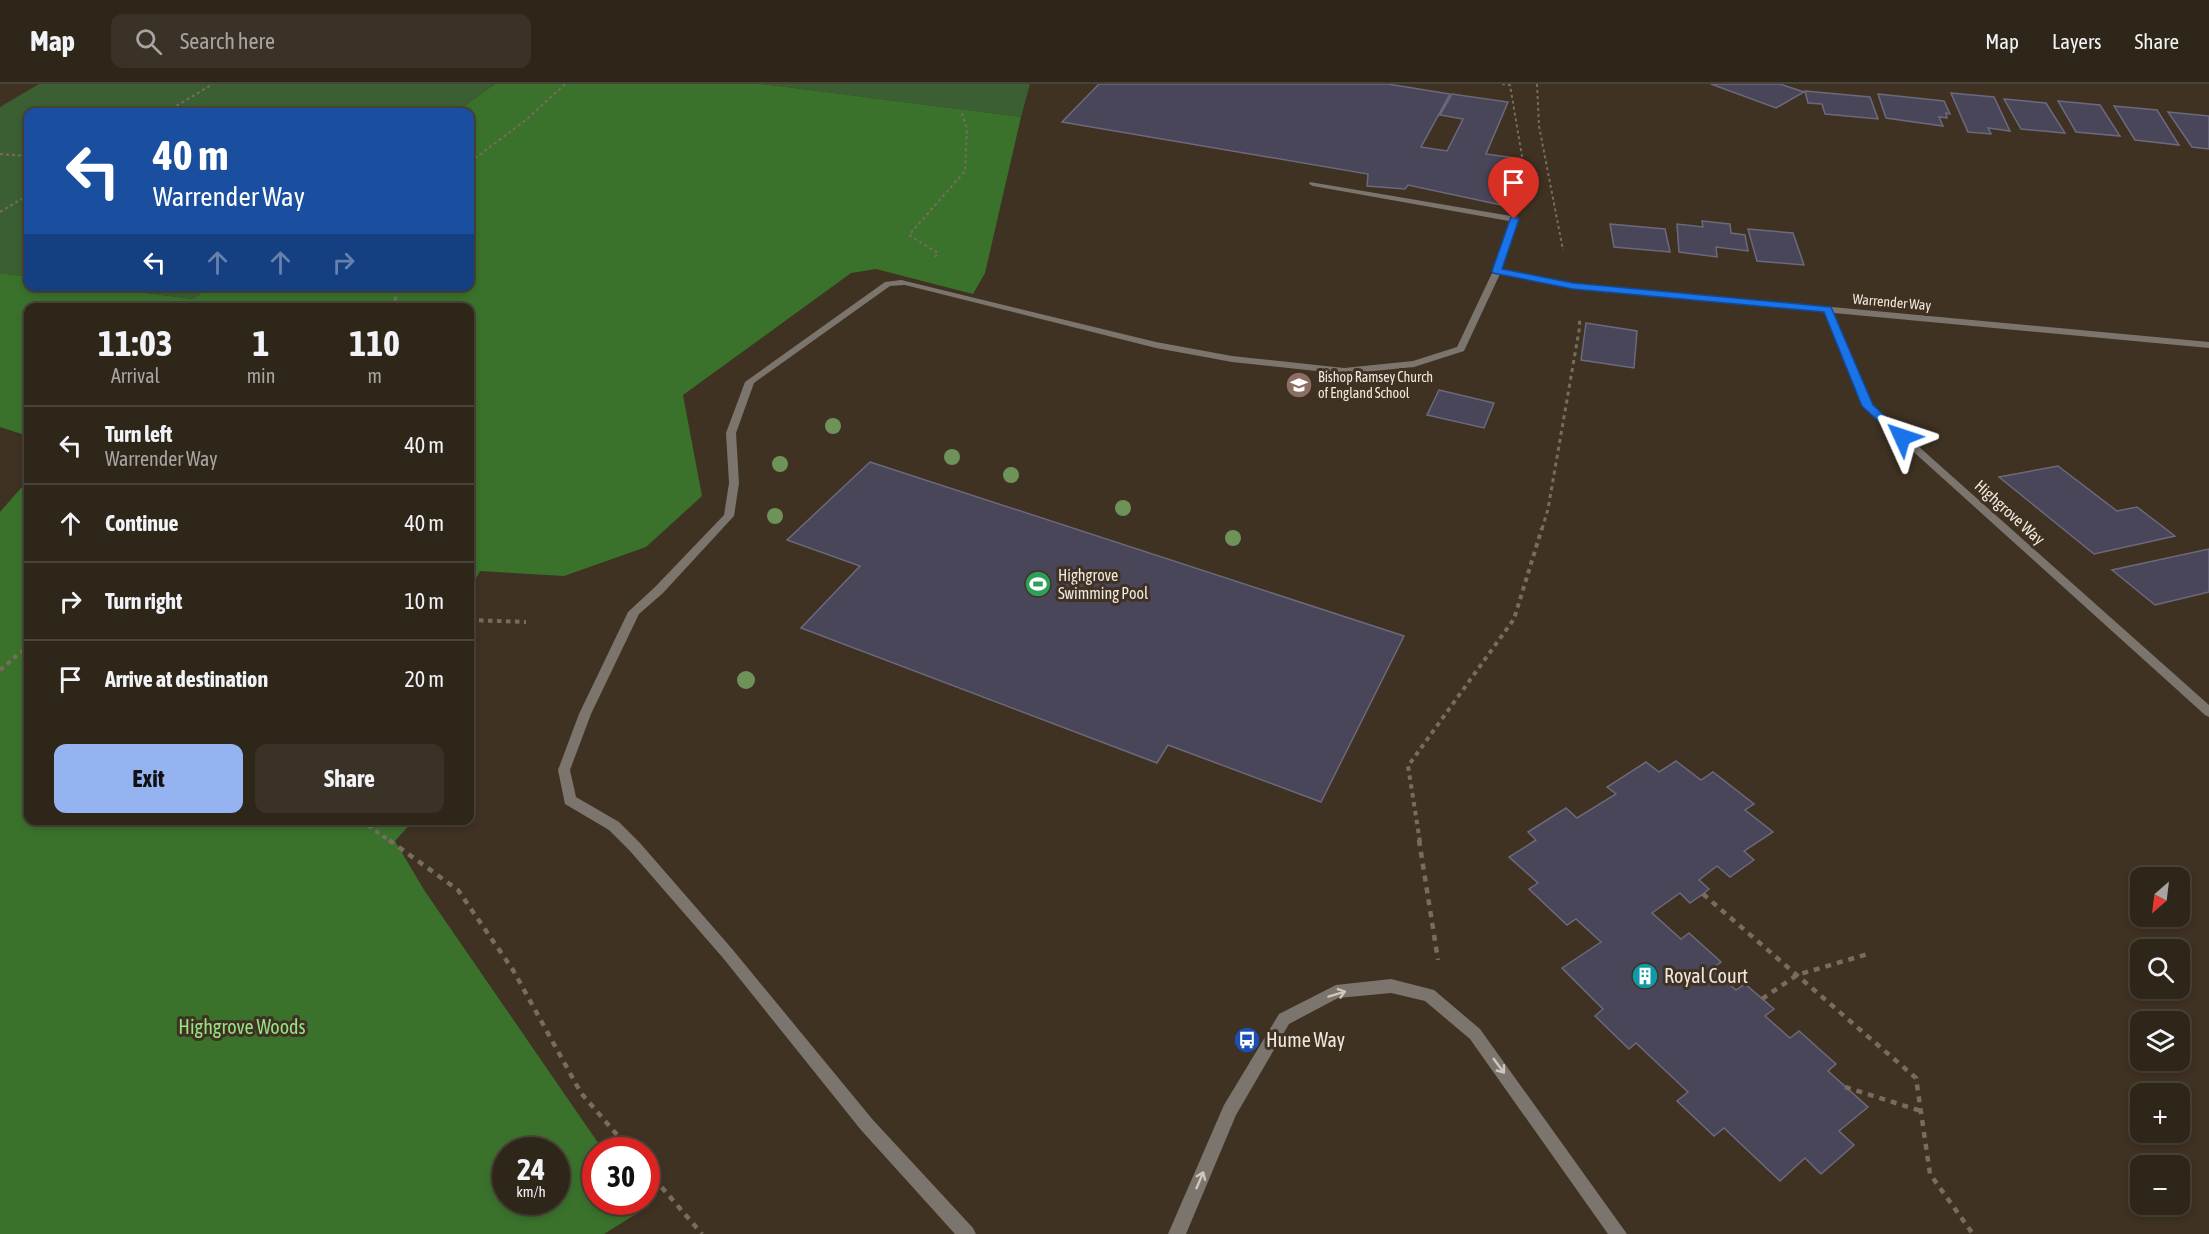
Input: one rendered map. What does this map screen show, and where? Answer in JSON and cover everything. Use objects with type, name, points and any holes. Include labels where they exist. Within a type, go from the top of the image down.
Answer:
[{"type":"street","points":[[967,1234],[867,1125],[728,954],[634,847],[614,826],[570,800],[564,770],[585,714],[634,612],[660,590],[729,516],[734,483],[731,433],[750,382],[888,284],[901,283],[1155,345],[1232,359],[1344,371],[1414,364],[1461,349],[1497,271],[1514,219],[1313,184]]},
{"type":"street","name":"Warrender Way","points":[[1497,271],[1573,286],[2209,345]]},
{"type":"street","name":"Highgrove Way","points":[[1828,310],[1868,406],[2209,712]]},
{"type":"street","points":[[1177,1234],[1230,1110],[1284,1019],[1336,992],[1391,986],[1429,995],[1475,1034],[1618,1234]]},
{"type":"path","points":[[172,108],[213,84]]},
{"type":"path","points":[[474,159],[526,120],[566,84]]},
{"type":"path","points":[[1502,84],[1510,85],[1531,214],[1514,219]]},
{"type":"path","points":[[1429,995],[1438,961],[1408,766],[1514,619],[1550,498],[1580,325],[1573,286],[1566,267],[1539,126],[1537,84]]},
{"type":"path","points":[[901,283],[930,265],[938,253],[909,235],[965,171],[967,129],[961,110]]},
{"type":"path","points":[[0,154],[24,156]]},
{"type":"path","points":[[0,212],[24,197]]},
{"type":"path","points":[[474,620],[526,622]]},
{"type":"path","points":[[0,670],[24,649]]},
{"type":"path","points":[[368,825],[458,891],[513,970],[581,1093],[619,1137]]},
{"type":"path","points":[[1702,894],[1916,1078],[1930,1174],[1973,1234]]},
{"type":"path","points":[[1762,999],[1797,975],[1871,954]]},
{"type":"path","points":[[1845,1086],[1921,1111]]},
{"type":"path","points":[[660,1185],[702,1234]]},
{"type":"green space","points":[[39,84],[495,84],[462,108],[24,108],[24,276],[0,273],[0,107]]},
{"type":"green space","points":[[495,84],[762,84],[1021,117],[985,273],[973,294],[876,269],[851,273],[683,395],[702,496],[646,547],[564,576],[480,571],[474,582],[474,303],[24,303],[24,435],[0,427],[0,273],[24,276],[24,291],[130,291],[193,299],[205,291],[474,291],[474,108],[462,108]]},
{"type":"green space","points":[[762,84],[1030,84],[1021,117]]},
{"type":"green space","points":[[130,291],[206,291],[193,299]]},
{"type":"green space","name":"Highgrove Woods","points":[[24,485],[24,825],[409,825],[395,841],[424,890],[594,1137],[582,1137],[582,1215],[634,1215],[604,1234],[0,1234],[0,512]]},
{"type":"building","points":[[1099,84],[1388,84],[1450,94],[1421,147],[1447,151],[1463,119],[1440,115],[1452,94],[1508,102],[1486,154],[1515,158],[1520,209],[1408,185],[1405,189],[1367,186],[1368,174],[1062,122]]},
{"type":"building","points":[[1711,84],[1780,84],[1804,92],[1776,108]]},
{"type":"building","points":[[1805,91],[1870,97],[1878,119],[1825,114],[1822,104],[1808,103]]},
{"type":"building","points":[[1951,93],[1994,97],[2010,131],[1988,128],[1991,134],[1968,132]]},
{"type":"building","points":[[1878,94],[1944,101],[1950,114],[1946,113],[1947,118],[1939,117],[1943,126],[1886,118]]},
{"type":"building","points":[[2004,99],[2046,103],[2065,133],[2021,129]]},
{"type":"building","points":[[2058,101],[2100,105],[2120,136],[2076,132]]},
{"type":"building","points":[[2114,106],[2157,110],[2179,145],[2135,140]]},
{"type":"building","points":[[2168,112],[2209,116],[2209,149],[2192,147]]},
{"type":"building","points":[[1702,221],[1730,224],[1731,233],[1745,235],[1748,251],[1716,247],[1717,257],[1679,252],[1677,224],[1703,227]]},
{"type":"building","points":[[1610,224],[1665,229],[1670,252],[1614,247]]},
{"type":"building","points":[[1748,229],[1793,233],[1804,265],[1757,261]]},
{"type":"building","points":[[1586,323],[1637,331],[1634,368],[1581,360]]},
{"type":"building","points":[[1439,390],[1494,403],[1484,428],[1427,415]]},
{"type":"building","points":[[870,462],[1404,636],[1321,802],[1168,745],[1157,763],[801,628],[860,566],[787,540]]},
{"type":"building","points":[[2058,466],[2117,511],[2137,507],[2175,536],[2094,554],[1999,477]]},
{"type":"building","points":[[2209,549],[2209,592],[2155,605],[2112,570]]},
{"type":"building","name":"Royal Court","points":[[1676,761],[1701,780],[1713,772],[1754,804],[1745,810],[1773,832],[1744,851],[1754,860],[1730,877],[1717,866],[1699,880],[1709,889],[1703,894],[1690,903],[1680,893],[1652,913],[1681,939],[1689,933],[1721,962],[1712,969],[1736,990],[1745,984],[1774,1009],[1765,1016],[1790,1038],[1799,1031],[1836,1064],[1828,1071],[1868,1107],[1839,1131],[1854,1145],[1821,1174],[1805,1158],[1780,1181],[1724,1128],[1714,1136],[1677,1101],[1688,1092],[1636,1043],[1629,1049],[1595,1016],[1603,1009],[1562,968],[1601,942],[1576,919],[1567,925],[1529,889],[1538,883],[1509,857],[1536,840],[1528,832],[1566,808],[1577,818],[1616,794],[1607,787],[1646,762],[1659,772]]},
{"type":"place","name":"Bishop Ramsey Church of England School","points":[[1299,385]]},
{"type":"place","name":"Highgrove Swimming Pool","points":[[1038,584]]},
{"type":"place","name":"Royal Court","points":[[1645,976]]},
{"type":"place","name":"Hume Way","points":[[1247,1040]]},
{"type":"route","points":[[1514,219],[1497,271],[1573,286],[1828,310],[1868,406],[1902,437]]}]
